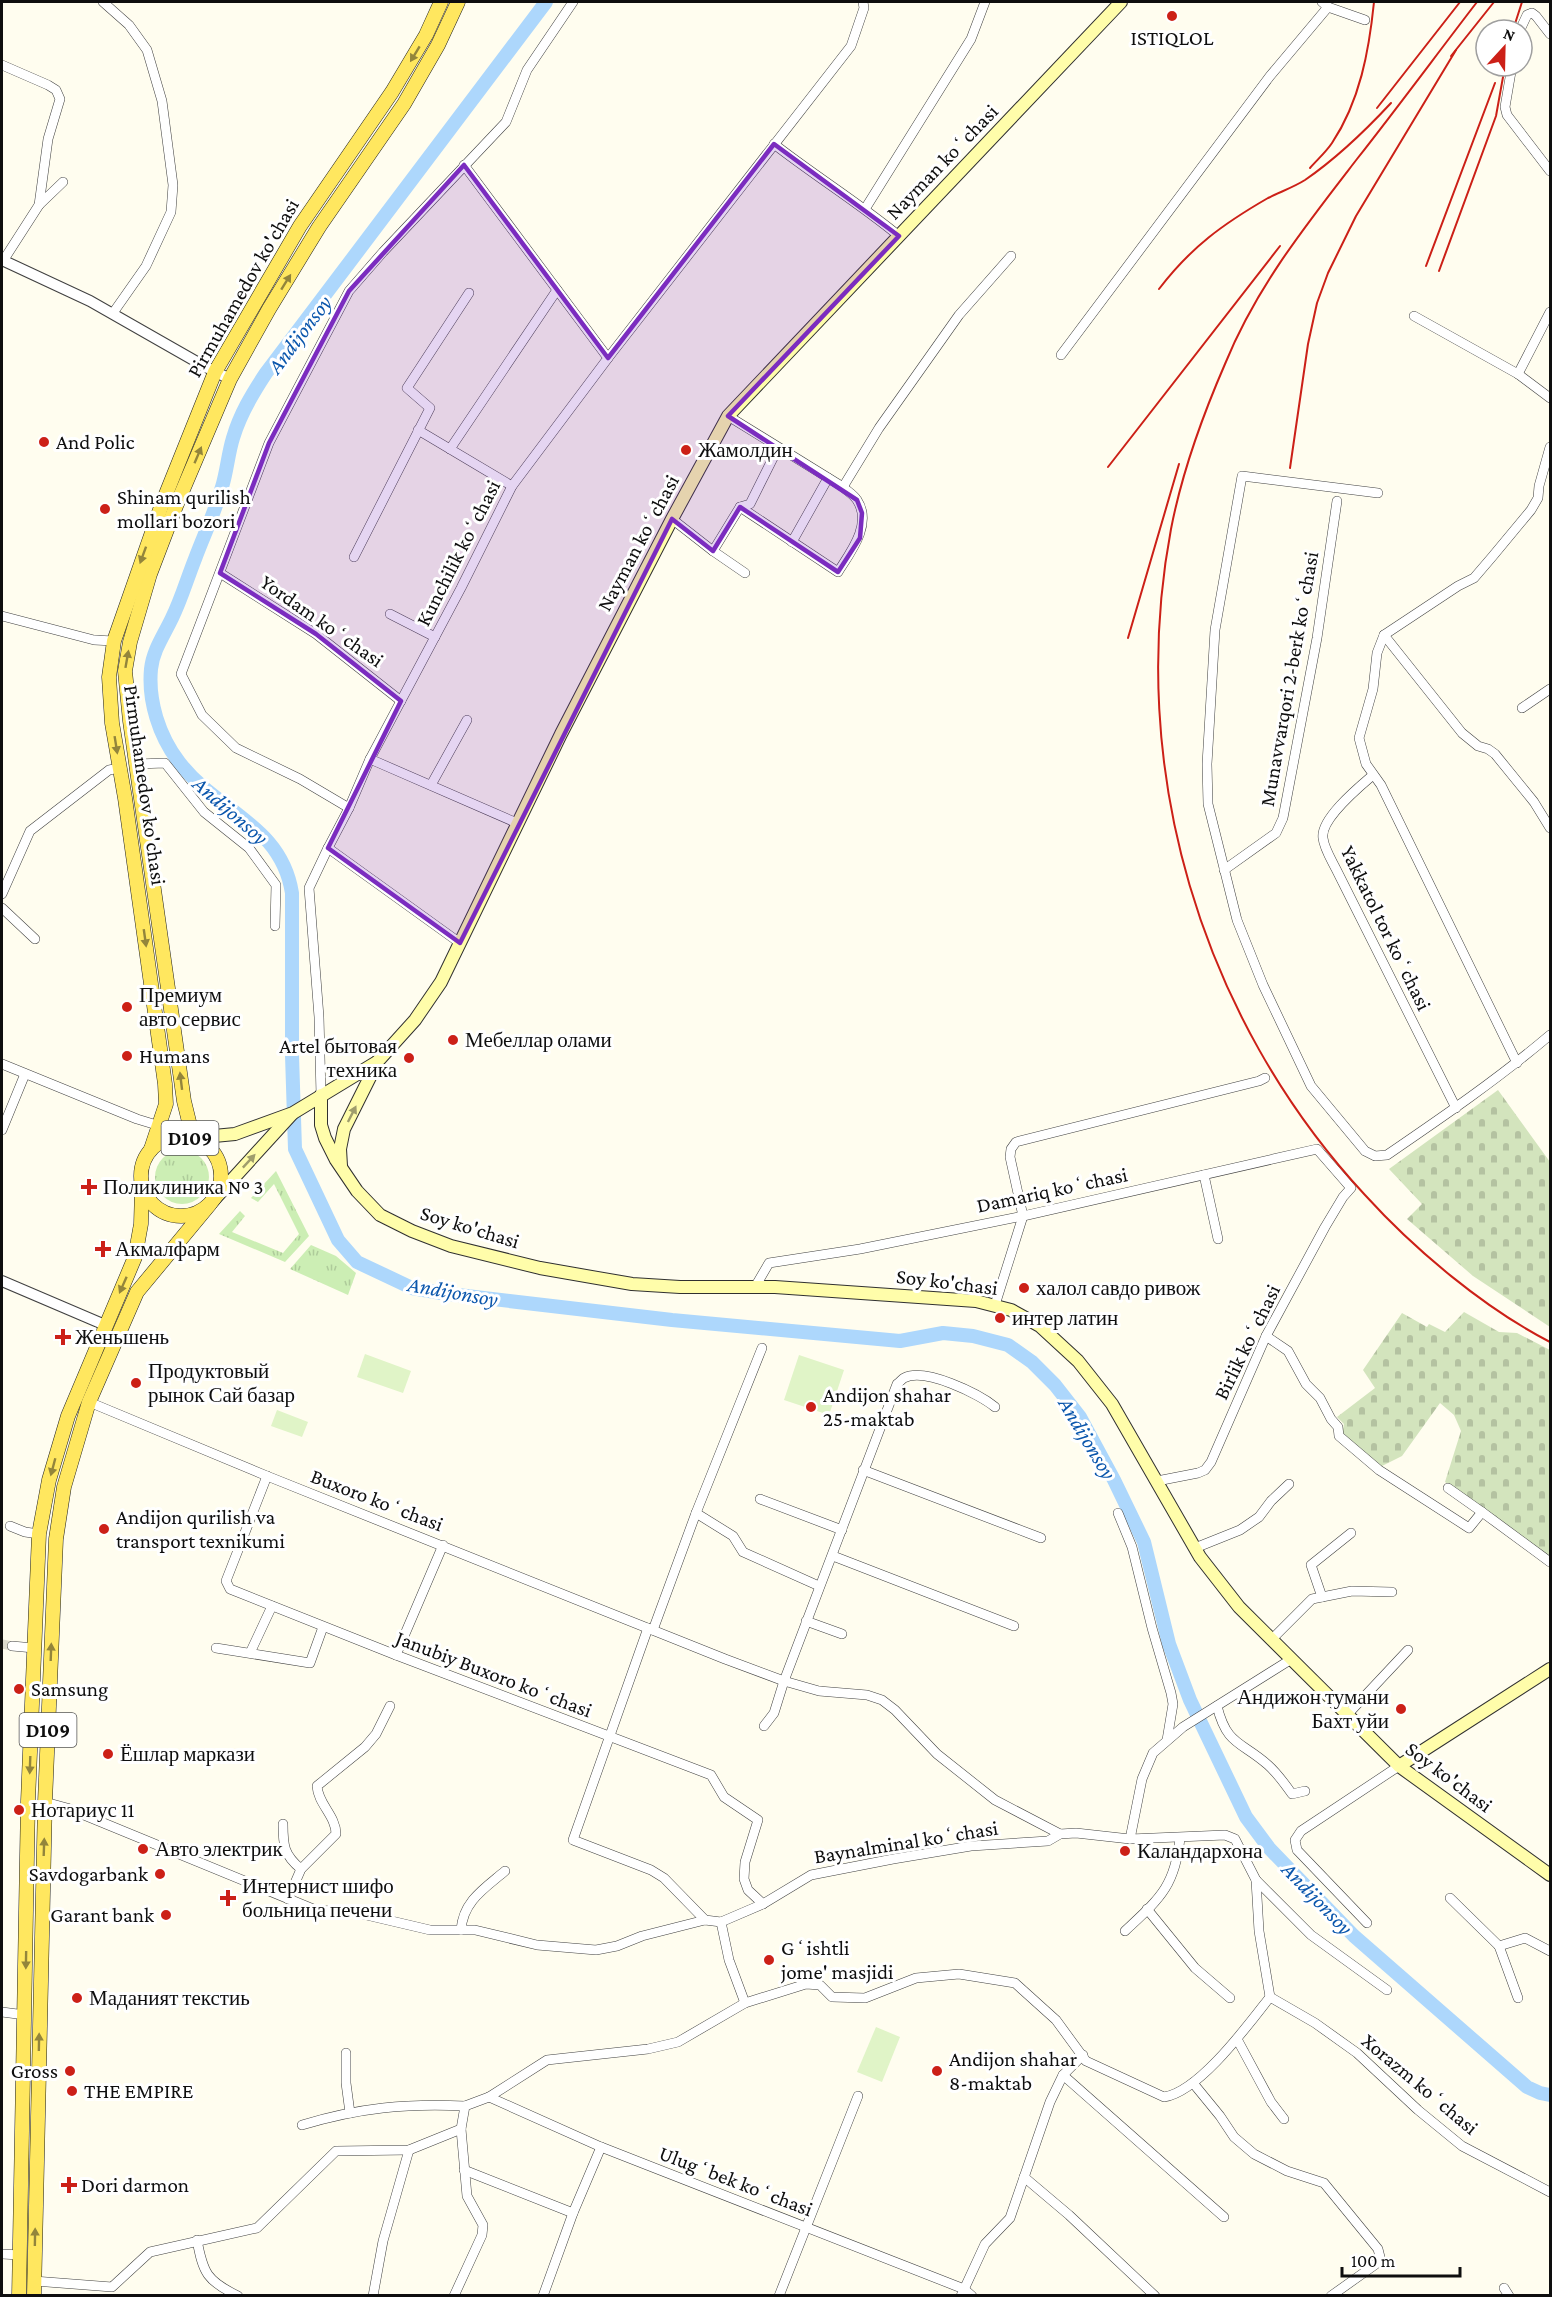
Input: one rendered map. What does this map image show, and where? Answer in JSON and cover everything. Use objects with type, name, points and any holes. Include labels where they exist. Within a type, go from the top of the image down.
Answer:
[{"type":"main road","name":"Pirmuhamedov ko'chasi","points":[[151,1149],[166,1104],[165,1084],[125,798],[112,723],[109,676],[114,641],[162,504],[215,372],[300,226],[392,92],[426,35],[441,2]]},
{"type":"main road","name":"Pirmuhamedov ko'chasi","points":[[193,1138],[184,1101],[130,721],[125,671],[130,642],[150,574],[230,379],[269,309],[320,227],[404,104],[438,45],[458,2]]},
{"type":"main road","name":"Nayman koʻchasi","points":[[378,1061],[433,996],[517,823],[672,519],[728,416],[1121,2]]},
{"type":"main road","points":[[193,1138],[235,1134],[293,1113],[378,1061]]},
{"type":"main road","points":[[342,1170],[340,1149],[344,1129],[378,1061]]},
{"type":"main road","name":"Soy ko'chasi","points":[[321,1095],[321,1125],[331,1150],[357,1191],[380,1215],[429,1238],[473,1252],[540,1268],[632,1284],[680,1287],[755,1287],[958,1299],[995,1305],[1026,1316],[1041,1326],[1078,1361],[1112,1404],[1195,1548],[1239,1607],[1399,1766],[1551,1875]]},
{"type":"main road","points":[[142,1188],[148,1200],[159,1210],[171,1215],[185,1216],[198,1212],[210,1204],[293,1113]]},
{"type":"main road","name":"D109","points":[[19,2295],[28,1801],[39,1534],[49,1480],[75,1395],[135,1257],[141,1224],[141,1167],[151,1149],[160,1142],[182,1136],[193,1138],[209,1149],[219,1167],[219,1186],[210,1204],[137,1292],[89,1402],[69,1465],[56,1539],[45,1802],[34,2295]]},
{"type":"main road","points":[[1399,1766],[1551,1669]]},
{"type":"main road","points":[[28,1801],[45,1802]]},
{"type":"street","points":[[103,2],[129,25],[147,50],[162,101],[173,185],[171,212],[146,266],[113,313]]},
{"type":"street","points":[[349,808],[300,779],[236,748],[202,715],[181,674],[269,443],[349,291],[506,122],[527,70],[573,2]]},
{"type":"street","name":"Kunchilik koʻchasi","points":[[321,1095],[319,1017],[309,888],[349,808],[370,759],[512,486],[608,358],[851,46],[864,8],[863,2]]},
{"type":"street","points":[[865,209],[971,39],[985,2]]},
{"type":"street","points":[[1061,355],[1325,4],[1365,20]]},
{"type":"street","points":[[1526,18],[1532,13],[1551,34]]},
{"type":"street","points":[[2,65],[48,85],[56,90],[60,99],[48,139],[39,205]]},
{"type":"street","points":[[1510,78],[1505,107],[1507,115],[1551,171]]},
{"type":"street","points":[[774,144],[821,181],[865,209],[899,236]]},
{"type":"street","points":[[464,165],[608,358]]},
{"type":"street","points":[[63,182],[39,205],[2,261],[113,313],[230,379]]},
{"type":"street","points":[[843,487],[879,428],[959,315],[1011,256]]},
{"type":"street","points":[[450,449],[556,290]]},
{"type":"street","points":[[354,557],[430,408],[407,388],[469,292]]},
{"type":"street","points":[[1518,374],[1551,312]]},
{"type":"street","points":[[1414,316],[1518,374],[1551,398]]},
{"type":"street","points":[[728,416],[843,487],[857,500],[862,513],[860,538],[838,572],[741,507]]},
{"type":"street","points":[[418,430],[512,486]]},
{"type":"street","points":[[1517,1063],[1381,785],[1366,764],[1359,738],[1373,689],[1377,653],[1384,635],[1458,586],[1474,578],[1532,510],[1538,498],[1539,486],[1551,447]]},
{"type":"street","points":[[713,551],[741,507],[750,504],[778,448]]},
{"type":"street","points":[[1378,493],[1242,476],[1215,630],[1207,764],[1208,804],[1237,920],[1263,985],[1311,1086],[1365,1151],[1375,1156],[1387,1155],[1456,1108],[1551,1035]]},
{"type":"street","points":[[792,542],[828,478]]},
{"type":"street","name":"Munavvarqori 2-berk koʻchasi","points":[[1224,870],[1276,833],[1283,818],[1317,638],[1337,501]]},
{"type":"street","points":[[672,519],[745,573]]},
{"type":"street","name":"Yordam koʻchasi","points":[[220,573],[316,634],[401,700]]},
{"type":"street","points":[[390,614],[435,637]]},
{"type":"street","points":[[2,615],[82,637],[114,641]]},
{"type":"street","points":[[1384,635],[1462,733],[1478,746],[1495,754],[1534,802],[1551,828]]},
{"type":"street","points":[[1522,708],[1551,689]]},
{"type":"street","points":[[431,785],[467,720]]},
{"type":"street","points":[[370,759],[517,823]]},
{"type":"street","points":[[137,764],[165,763],[204,812],[249,848],[276,885],[275,926]]},
{"type":"street","points":[[2,894],[30,831],[109,770],[119,768]]},
{"type":"street","name":"Yakkatol tor koʻchasi","points":[[1373,775],[1326,822],[1322,836],[1336,869],[1456,1108]]},
{"type":"street","points":[[328,849],[460,943]]},
{"type":"street","points":[[2,908],[35,939]]},
{"type":"street","points":[[2,1064],[160,1126]]},
{"type":"street","points":[[2,1130],[25,1074]]},
{"type":"street","points":[[995,1305],[1023,1216],[1010,1157],[1011,1149],[1016,1142],[1265,1078]]},
{"type":"street","name":"Damariq koʻchasi","points":[[755,1287],[769,1263],[860,1249],[1023,1216],[1317,1149],[1351,1188]]},
{"type":"street","points":[[1204,1175],[1218,1239]]},
{"type":"street","name":"Birlik koʻchasi","points":[[1157,1481],[1198,1473],[1205,1470],[1211,1462],[1266,1336],[1325,1227],[1351,1188]]},
{"type":"street","points":[[2,1281],[105,1325]]},
{"type":"street","points":[[1266,1336],[1288,1351],[1306,1384],[1320,1398],[1338,1427],[1339,1436],[1379,1470],[1469,1528],[1482,1512]]},
{"type":"street","points":[[705,1920],[664,1878],[651,1870],[573,1840],[651,1629],[762,1348]]},
{"type":"street","points":[[764,1726],[774,1713],[819,1586],[833,1556],[863,1470],[897,1384],[904,1378],[915,1375],[942,1381],[976,1394],[995,1407]]},
{"type":"street","name":"Buxoro koʻchasi","points":[[89,1402],[267,1476],[784,1681],[819,1691],[867,1695],[882,1700],[895,1710],[936,1754],[994,1800],[1060,1834]]},
{"type":"street","points":[[863,1470],[1041,1538]]},
{"type":"street","name":"Janubiy Buxoro koʻchasi","points":[[267,1476],[226,1586],[323,1627],[711,1775],[724,1797],[758,1820],[745,1862],[744,1879],[748,1890],[763,1904]]},
{"type":"street","points":[[1195,1548],[1240,1530],[1259,1517],[1271,1501],[1289,1484]]},
{"type":"street","points":[[1448,1488],[1551,1562]]},
{"type":"street","points":[[760,1499],[843,1530]]},
{"type":"street","points":[[696,1513],[733,1536],[743,1552],[819,1586]]},
{"type":"street","points":[[1118,1513],[1132,1547],[1171,1693],[1173,1704],[1167,1740]]},
{"type":"street","points":[[10,1526],[39,1534]]},
{"type":"street","points":[[1322,1597],[1311,1565],[1351,1533]]},
{"type":"street","points":[[396,1655],[443,1545]]},
{"type":"street","points":[[833,1556],[1014,1626]]},
{"type":"street","points":[[1271,1640],[1312,1599],[1352,1591],[1392,1592]]},
{"type":"street","points":[[250,1653],[272,1606]]},
{"type":"street","points":[[806,1621],[842,1634]]},
{"type":"street","points":[[216,1647],[310,1663],[323,1627]]},
{"type":"street","points":[[12,1646],[34,1648]]},
{"type":"street","points":[[1347,1715],[1408,1650]]},
{"type":"street","points":[[1130,1839],[1142,1779],[1153,1753],[1184,1727],[1290,1660]]},
{"type":"street","points":[[288,1899],[301,1869],[336,1834],[335,1824],[318,1793],[317,1786],[365,1747],[376,1734],[390,1706]]},
{"type":"street","points":[[1214,1707],[1230,1737],[1268,1764],[1292,1794],[1305,1791]]},
{"type":"street","points":[[1367,1923],[1297,1850],[1295,1840],[1301,1831],[1399,1766]]},
{"type":"street","points":[[45,1802],[67,1808],[318,1911],[345,1910],[430,1930],[475,1930],[537,1945],[596,1950],[705,1920],[720,1922],[729,1960],[745,2003]]},
{"type":"street","points":[[283,1824],[283,1839],[288,1858],[301,1869]]},
{"type":"street","name":"Baynalminal koʻchasi","points":[[720,1922],[763,1904],[811,1875],[971,1846],[1048,1841],[1060,1834],[1076,1833],[1130,1839],[1225,1835],[1235,1839],[1256,1880]]},
{"type":"street","points":[[1125,1931],[1165,1890],[1174,1874],[1180,1838]]},
{"type":"street","points":[[461,1930],[462,1918],[467,1906],[474,1897],[505,1871]]},
{"type":"street","points":[[1256,1880],[1311,1935],[1388,1990]]},
{"type":"street","points":[[302,2125],[330,2116],[399,2105],[465,2106],[489,2097],[547,2060],[648,2049],[678,2042],[745,2003],[806,1984],[820,1985],[832,1997],[865,1998],[916,1978],[959,1974],[1014,1983],[1056,2020],[1086,2061],[1158,2096],[1172,2096],[1194,2083],[1237,2039],[1270,1997],[1259,1931],[1256,1880]]},
{"type":"street","points":[[1450,1898],[1499,1946],[1518,1998]]},
{"type":"street","points":[[1148,1909],[1195,1968],[1230,1998]]},
{"type":"street","points":[[1499,1946],[1525,1938],[1551,1952]]},
{"type":"street","name":"Xorazm koʻchasi","points":[[1270,1997],[1315,2023],[1357,2053],[1418,2110],[1462,2146],[1551,2192]]},
{"type":"street","points":[[2,2012],[25,2015]]},
{"type":"street","points":[[1237,2039],[1271,2102],[1284,2119]]},
{"type":"street","points":[[346,2053],[346,2082],[350,2113]]},
{"type":"street","points":[[963,2292],[985,2244],[1010,2218],[1050,2102],[1063,2075],[1083,2055]]},
{"type":"street","points":[[1063,2075],[1224,2217]]},
{"type":"street","points":[[1194,2083],[1241,2143],[1254,2154],[1287,2171],[1324,2183],[1378,2249],[1380,2257],[1376,2264],[1332,2295]]},
{"type":"street","points":[[779,2295],[858,2096]]},
{"type":"street","name":"Ulugʻbek koʻchasi","points":[[489,2097],[601,2147],[972,2295]]},
{"type":"street","points":[[454,2295],[482,2235],[483,2226],[470,2204],[464,2170],[461,2129],[465,2106]]},
{"type":"street","points":[[34,2281],[112,2287],[150,2252],[257,2228],[336,2151],[409,2150],[461,2129]]},
{"type":"street","points":[[543,2295],[573,2213],[601,2147]]},
{"type":"street","points":[[373,2295],[383,2241],[409,2150]]},
{"type":"street","points":[[464,2170],[573,2213]]},
{"type":"street","points":[[1024,2177],[1155,2295]]},
{"type":"street","points":[[1018,2194],[1043,2193]]},
{"type":"street","points":[[197,2240],[205,2273],[224,2289],[238,2295]]},
{"type":"street","points":[[2,2254],[20,2255]]},
{"type":"highlighted area","points":[[774,144],[899,236],[728,416],[857,500],[862,513],[860,538],[838,572],[740,507],[713,551],[672,519],[460,943],[328,848],[401,701],[316,634],[220,573],[269,443],[349,291],[464,165],[608,358]]},
{"type":"green space","points":[[1498,1090],[1550,1162],[1550,1327],[1473,1276],[1407,1219],[1422,1204],[1389,1169]]},
{"type":"green space","points":[[177,1150],[187,1150],[201,1158],[207,1167],[209,1177],[207,1187],[201,1196],[187,1204],[177,1204],[160,1192],[155,1182],[155,1172],[167,1155]]},
{"type":"green space","points":[[276,1171],[309,1236],[285,1262],[219,1234],[240,1211],[245,1216],[232,1232],[283,1253],[299,1234],[274,1184],[258,1202],[251,1198]]},
{"type":"green space","points":[[311,1245],[336,1256],[356,1273],[348,1295],[290,1269]]},
{"type":"green space","points":[[1464,1312],[1499,1332],[1517,1333],[1550,1350],[1550,1557],[1445,1482],[1461,1431],[1454,1415],[1440,1403],[1402,1456],[1380,1467],[1342,1434],[1344,1424],[1337,1417],[1375,1388],[1363,1370],[1402,1313],[1427,1327],[1429,1324],[1445,1332]]},
{"type":"green space","points":[[365,1354],[411,1371],[403,1393],[357,1377]]},
{"type":"green space","points":[[799,1355],[844,1370],[829,1415],[784,1400]]},
{"type":"green space","points":[[277,1410],[308,1422],[302,1437],[271,1426]]},
{"type":"green space","points":[[876,2027],[900,2037],[882,2082],[857,2072]]},
{"type":"waterway","name":"Andijonsoy","points":[[546,2],[251,396],[231,444],[224,481],[213,514],[178,604],[152,662],[153,706],[156,718],[172,752],[194,779],[261,834],[275,850],[286,870],[292,893],[292,1055],[295,1149],[338,1240],[357,1262],[412,1288],[441,1293],[672,1320],[900,1341],[943,1333],[973,1336],[1008,1345],[1032,1362],[1055,1385],[1080,1417],[1114,1480],[1144,1542],[1169,1644],[1190,1700],[1246,1817],[1269,1848],[1354,1936],[1527,2087],[1550,2095]]},
{"type":"tunnel","points":[[2,1644],[12,1646]]},
{"type":"railway","points":[[1310,168],[1332,143],[1350,110],[1362,75],[1374,2]]},
{"type":"railway","points":[[1377,108],[1460,2]]},
{"type":"railway","points":[[1477,2],[1301,232],[1267,282],[1238,336],[1201,424],[1181,487],[1171,529],[1160,619],[1159,709],[1169,798],[1190,885],[1220,970],[1259,1050],[1308,1125],[1385,1216],[1428,1257],[1476,1295],[1550,1342]]},
{"type":"railway","points":[[1451,56],[1494,2]]},
{"type":"railway","points":[[1517,18],[1522,2]]},
{"type":"railway","points":[[1290,468],[1308,344],[1317,303],[1328,273],[1356,216],[1456,50]]},
{"type":"railway","points":[[1439,271],[1496,116],[1503,78]]},
{"type":"railway","points":[[1426,266],[1495,83]]},
{"type":"railway","points":[[1159,289],[1183,261],[1209,237],[1268,198],[1301,183],[1317,172],[1350,144],[1391,103]]},
{"type":"railway","points":[[1108,467],[1280,246]]},
{"type":"railway","points":[[1128,638],[1179,464]]},
{"type":"place","name":"ISTIQLOL","points":[[1172,16]]},
{"type":"place","name":"And Polic","points":[[44,442]]},
{"type":"place","name":"Жамолдин","points":[[686,450]]},
{"type":"place","name":"Shinam qurilish mollari bozori","points":[[105,509]]},
{"type":"place","name":"Премиум авто сервис","points":[[127,1007]]},
{"type":"place","name":"Мебеллар олами","points":[[453,1040]]},
{"type":"place","name":"Humans","points":[[127,1056]]},
{"type":"place","name":"Artel бытовая техника","points":[[409,1058]]},
{"type":"place","name":"Поликлиника № 3","points":[[89,1187]]},
{"type":"place","name":"Акмалфарм","points":[[103,1249]]},
{"type":"place","name":"халол савдо ривож","points":[[1024,1288]]},
{"type":"place","name":"интер латин","points":[[1000,1318]]},
{"type":"place","name":"Женьшень","points":[[63,1337]]},
{"type":"place","name":"Продуктовый рынок Сай базар","points":[[136,1383]]},
{"type":"place","name":"Andijon shahar 25-maktab","points":[[811,1407]]},
{"type":"place","name":"Andijon qurilish va transport texnikumi","points":[[104,1529]]},
{"type":"place","name":"Samsung","points":[[19,1689]]},
{"type":"place","name":"Андижон тумани Бахт уйи","points":[[1401,1709]]},
{"type":"place","name":"Ёшлар маркази","points":[[108,1754]]},
{"type":"place","name":"Нотариус 11","points":[[19,1810]]},
{"type":"place","name":"Авто электрик","points":[[143,1849]]},
{"type":"place","name":"Каландархона","points":[[1125,1851]]},
{"type":"place","name":"Savdogarbank","points":[[160,1874]]},
{"type":"place","name":"Интернист шифо больница печени","points":[[228,1898]]},
{"type":"place","name":"Garant bank","points":[[166,1915]]},
{"type":"place","name":"Gʻishtli jome' masjidi","points":[[769,1960]]},
{"type":"place","name":"Маданият текстиь","points":[[77,1998]]},
{"type":"place","name":"Gross","points":[[70,2071]]},
{"type":"place","name":"Andijon shahar 8-maktab","points":[[937,2071]]},
{"type":"place","name":"THE EMPIRE","points":[[72,2091]]},
{"type":"place","name":"Dori darmon","points":[[69,2185]]}]
